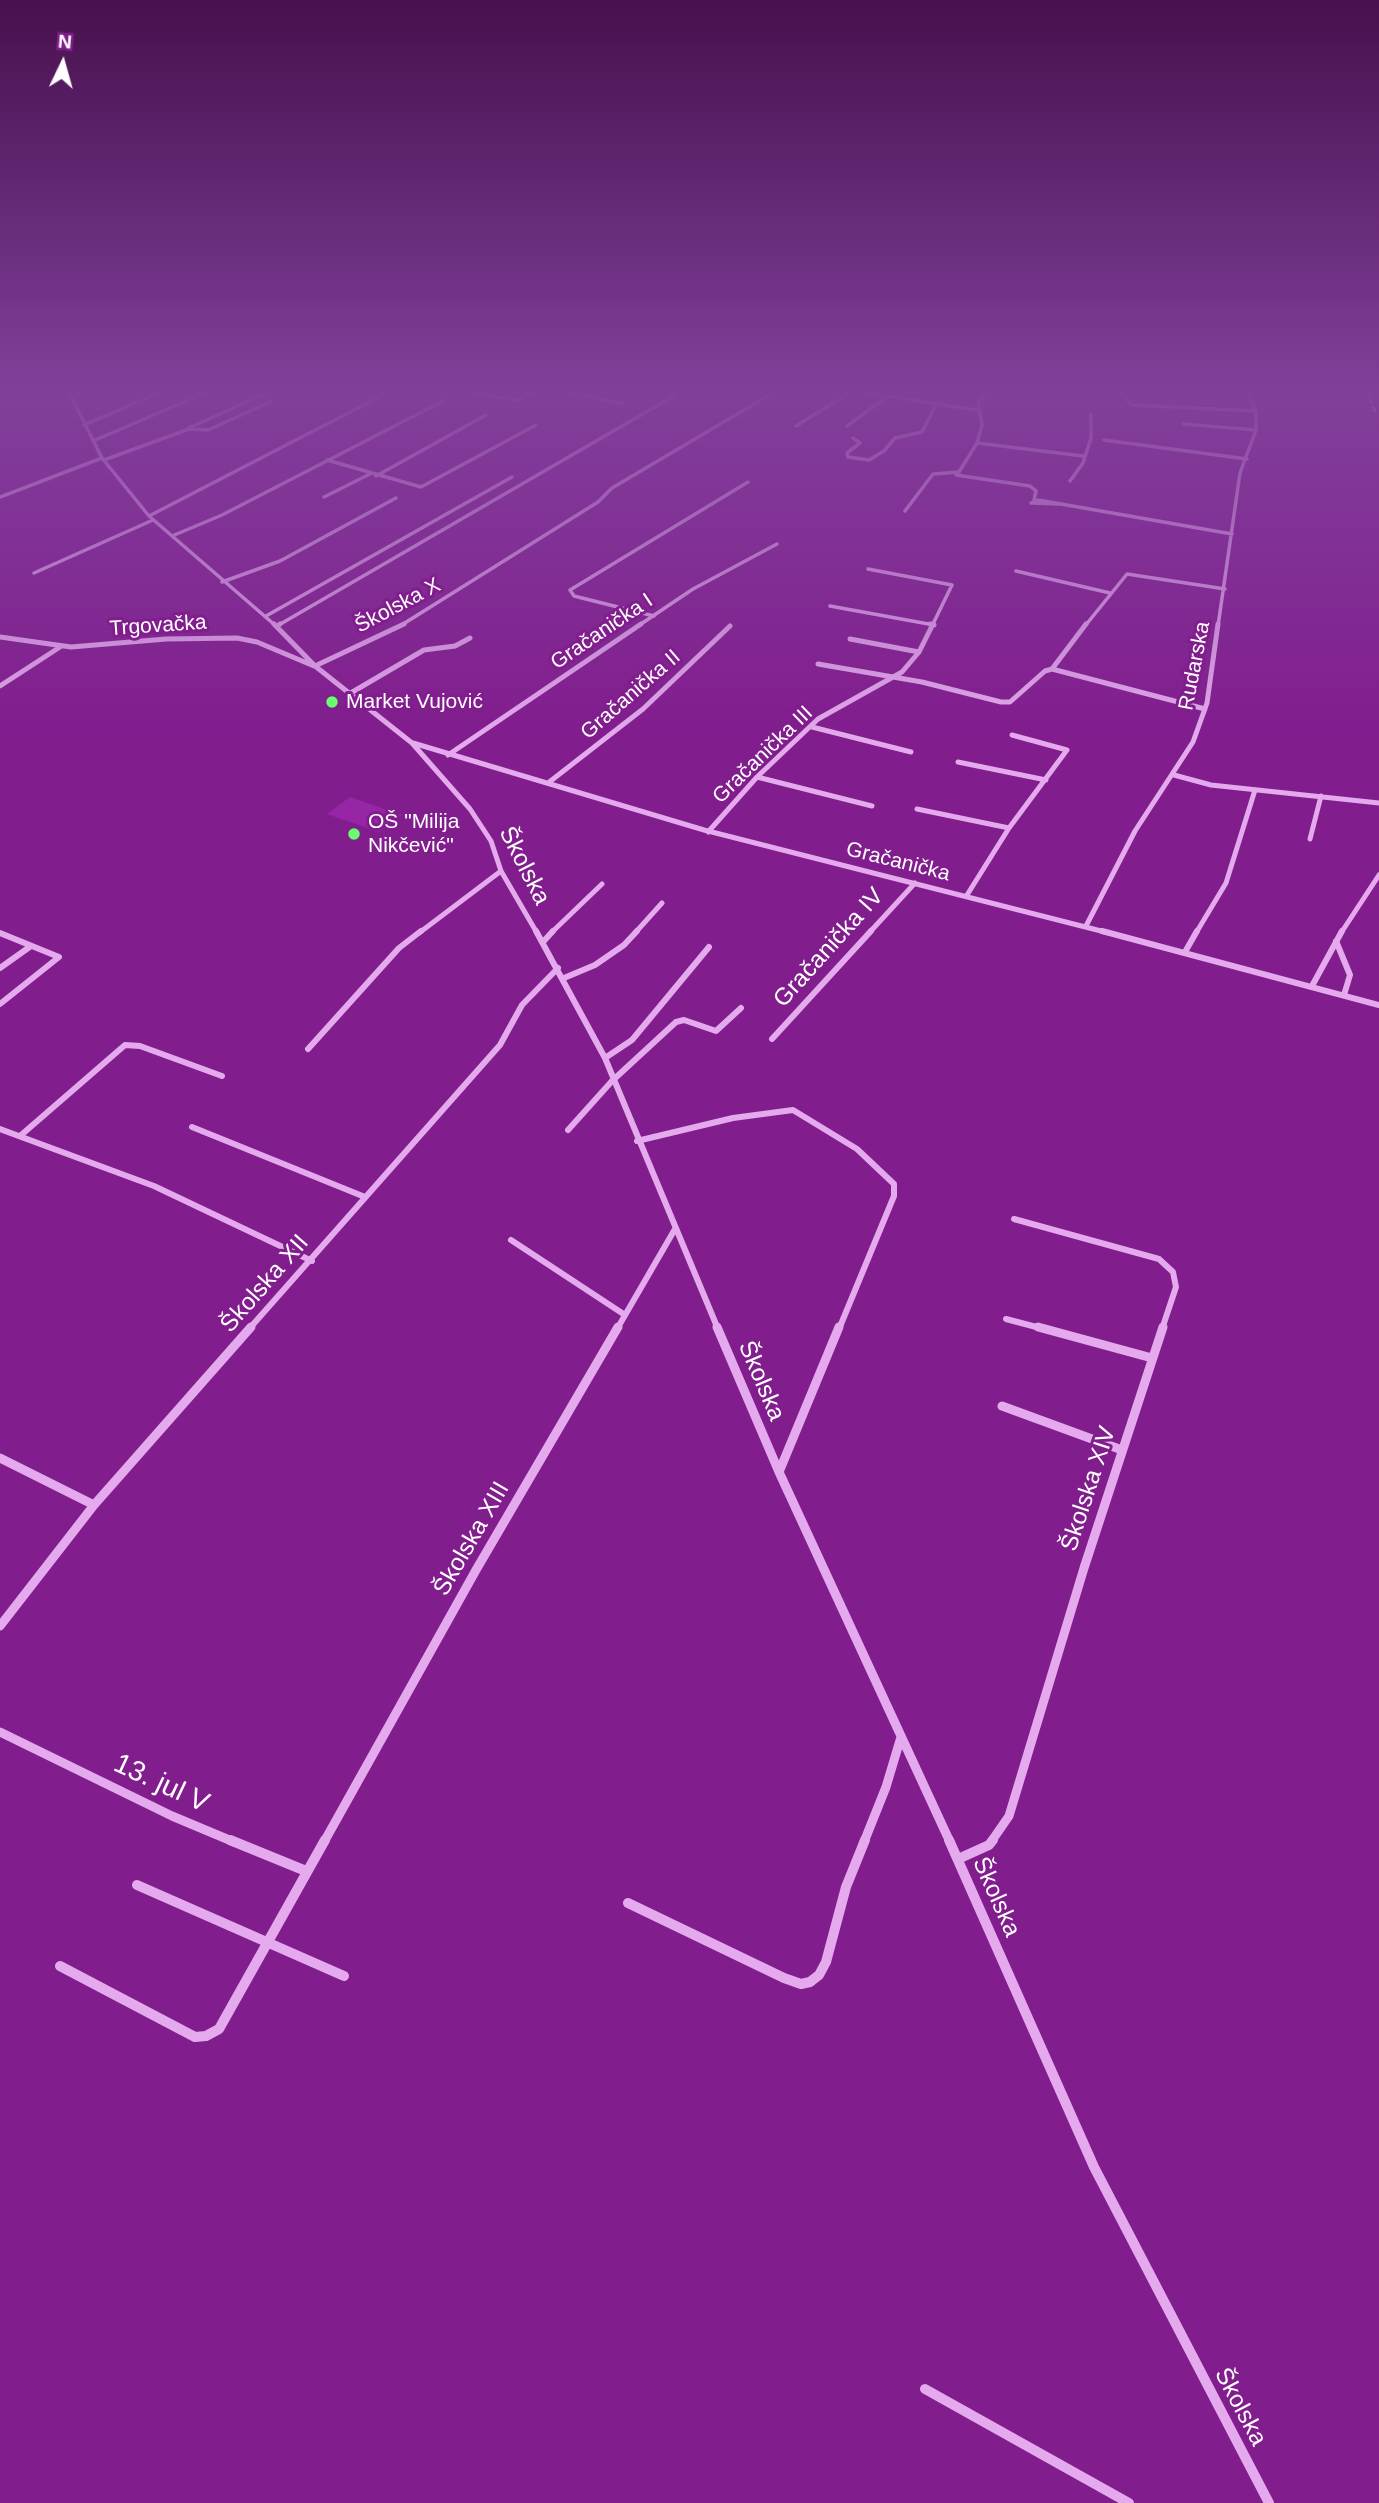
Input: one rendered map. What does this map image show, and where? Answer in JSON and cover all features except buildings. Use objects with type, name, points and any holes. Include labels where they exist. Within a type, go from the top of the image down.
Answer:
[{"type":"street","name":"Školska","points":[[140,505],[153,520],[222,582],[277,626],[315,666],[412,743],[470,808],[491,841],[501,871],[564,978],[605,1058],[612,1082],[779,1472],[958,1859],[1094,2167],[1269,2503]]},
{"type":"street","points":[[149,516],[171,505]]},
{"type":"street","points":[[172,536],[241,505]]},
{"type":"street","points":[[222,582],[280,561],[383,505]]},
{"type":"street","points":[[266,616],[463,505]]},
{"type":"street","points":[[277,626],[486,505]]},
{"type":"street","name":"Školska X","points":[[315,666],[413,620],[594,505]]},
{"type":"street","points":[[654,616],[574,596],[570,590],[710,505]]},
{"type":"street","points":[[905,511],[910,505]]},
{"type":"street","points":[[1067,505],[1232,534]]},
{"type":"street","name":"Rudarska","points":[[1086,926],[1135,831],[1194,742],[1205,709],[1236,505]]},
{"type":"street","points":[[34,573],[153,520]]},
{"type":"street","name":"Gračanička I","points":[[448,755],[693,589],[777,544]]},
{"type":"street","name":"Gračanička III","points":[[708,832],[757,777],[818,719],[893,677],[908,667],[919,652],[952,585],[868,569]]},
{"type":"street","points":[[1016,571],[1110,593]]},
{"type":"street","points":[[1052,669],[1127,574],[1225,589]]},
{"type":"street","points":[[830,606],[934,625]]},
{"type":"street","name":"Gračanička II","points":[[548,783],[643,709],[730,626]]},
{"type":"street","name":"Trgovačka","points":[[0,637],[60,647],[166,639],[237,638],[257,642],[315,666]]},
{"type":"street","points":[[349,694],[424,650],[454,646],[470,638]]},
{"type":"street","points":[[850,639],[919,652]]},
{"type":"street","points":[[0,686],[60,647]]},
{"type":"street","points":[[818,664],[1010,702],[1045,671],[1052,669],[1205,709]]},
{"type":"street","points":[[812,727],[911,752]]},
{"type":"street","points":[[967,895],[1009,828],[1046,780],[1066,748],[1012,735]]},
{"type":"street","name":"Gračanička","points":[[412,743],[708,832],[967,895],[1379,1005]]},
{"type":"street","points":[[958,762],[1046,780]]},
{"type":"street","points":[[1174,775],[1211,785],[1379,803]]},
{"type":"street","points":[[757,777],[872,806]]},
{"type":"street","points":[[1185,952],[1226,883],[1255,790]]},
{"type":"street","points":[[1310,839],[1321,796]]},
{"type":"street","points":[[917,809],[1009,828]]},
{"type":"street","points":[[308,1049],[399,948],[501,871]]},
{"type":"street","points":[[1312,986],[1336,941],[1379,875]]},
{"type":"street","name":"Gračanička IV","points":[[772,1039],[915,883]]},
{"type":"street","points":[[543,942],[569,913],[601,884]]},
{"type":"street","points":[[564,978],[595,965],[624,945],[662,903]]},
{"type":"street","points":[[0,933],[57,955],[58,959],[0,1004]]},
{"type":"street","points":[[1336,941],[1350,975],[1344,995]]},
{"type":"street","points":[[0,968],[31,946]]},
{"type":"street","points":[[605,1058],[632,1040],[709,947]]},
{"type":"street","name":"Školska XII","points":[[0,1626],[94,1505],[500,1045],[522,1005],[558,968]]},
{"type":"street","points":[[568,1130],[612,1082],[679,1020],[716,1031],[741,1008]]},
{"type":"street","points":[[20,1136],[125,1045],[139,1046],[222,1076]]},
{"type":"street","points":[[637,1141],[733,1118],[793,1110],[857,1149],[894,1184],[894,1196],[779,1472]]},
{"type":"street","points":[[192,1127],[365,1197]]},
{"type":"street","points":[[0,1129],[154,1186],[312,1261]]},
{"type":"street","name":"Školska XIV","points":[[958,1859],[989,1845],[1009,1816],[1122,1450],[1176,1287],[1176,1278],[1159,1259],[1014,1219]]},
{"type":"street","name":"Školska XIII","points":[[60,1966],[195,2037],[206,2036],[219,2029],[476,1570],[675,1229]]},
{"type":"street","points":[[511,1240],[625,1315]]},
{"type":"street","points":[[1006,1319],[1152,1357]]},
{"type":"street","points":[[1002,1406],[1122,1450]]},
{"type":"street","points":[[0,1458],[94,1505]]},
{"type":"street","name":"13. jul V","points":[[0,1732],[172,1816],[306,1871]]},
{"type":"street","points":[[628,1903],[784,1978],[801,1984],[810,1982],[819,1975],[826,1962],[846,1887],[886,1787],[901,1736]]},
{"type":"street","points":[[136,1885],[344,1976]]},
{"type":"street","points":[[925,2389],[1129,2503]]},
{"type":"shaded area","points":[[350,797],[402,815],[379,832],[327,814]]},
{"type":"place","name":"Market Vujović","points":[[332,702]]},
{"type":"place","name":"OŠ \"Milija Nikčević\"","points":[[354,834]]}]
